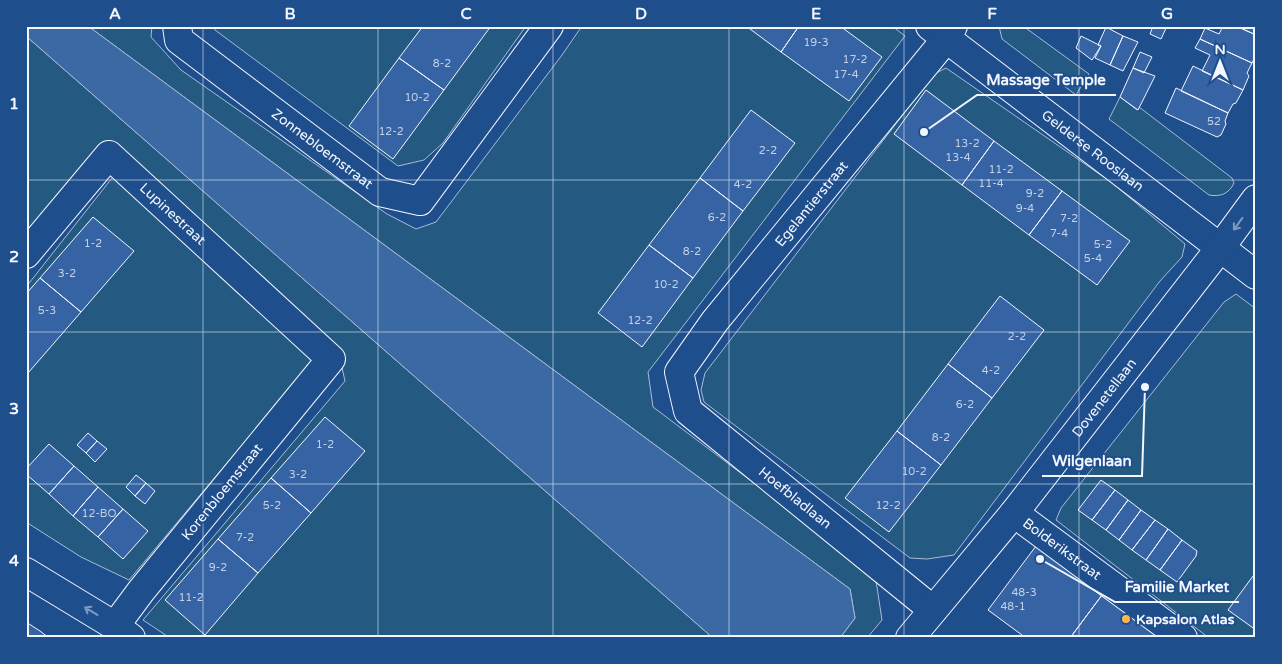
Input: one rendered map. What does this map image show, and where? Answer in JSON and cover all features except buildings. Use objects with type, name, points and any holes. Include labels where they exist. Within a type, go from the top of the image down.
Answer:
[{"type":"street","name":"Zonnebloemstraat","points":[[178,33],[380,192],[420,201],[549,26]]},
{"type":"street","name":"Gelderse Rooslaan","points":[[943,30],[1256,275]]},
{"type":"street","name":"Egelantierstraat","points":[[679,372],[715,321],[943,30]]},
{"type":"street","name":"Lupinestraat","points":[[26,254],[110,155],[331,359]]},
{"type":"street","name":"Dovenetellaan","points":[[910,638],[1014,513],[1256,199]]},
{"type":"street","name":"Korenbloemstraat","points":[[123,632],[141,591],[331,359]]},
{"type":"street","name":"Hoefbladlaan","points":[[679,372],[688,411],[933,610]]},
{"type":"street","name":"Bolderikstraat","points":[[1014,513],[1182,638]]},
{"type":"street","points":[[26,572],[123,632]]},
{"type":"shaded area","points":[[26,26],[88,26],[850,589],[855,618],[840,638],[713,638],[26,36]]},
{"type":"shaded area","points":[[88,26],[152,26],[151,37],[181,70],[387,214],[416,229],[436,222],[582,26],[892,26],[905,36],[648,372],[653,407],[875,574],[882,620],[867,638],[840,638],[855,618],[850,589]]},
{"type":"shaded area","points":[[213,26],[526,26],[443,143],[424,160],[398,166],[215,30]]},
{"type":"shaded area","points":[[999,26],[1023,26],[1089,74],[1076,95],[1002,39]]},
{"type":"shaded area","points":[[26,36],[713,638],[668,638],[666,636],[664,638],[170,638],[143,620],[345,381],[340,359],[101,149],[26,237]]},
{"type":"shaded area","points":[[946,68],[1111,182],[1185,244],[1182,257],[1160,281],[954,555],[927,559],[910,558],[704,402],[701,390],[705,373],[934,74]]},
{"type":"shaded area","points":[[1120,97],[1137,110],[1139,107],[1232,178],[1234,183],[1230,190],[1217,196],[1209,195],[1109,119]]},
{"type":"shaded area","points":[[116,173],[319,353],[129,580],[81,557],[26,522],[26,287]]},
{"type":"shaded area","points":[[1236,294],[1256,309],[1256,638],[1209,638],[1056,520],[1061,508],[1224,302]]},
{"type":"place","name":"Massage Temple","points":[[924,132]]},
{"type":"place","name":"Wilgenlaan","points":[[1145,387]]},
{"type":"place","name":"Familie Market","points":[[1040,559]]},
{"type":"place","name":"Kapsalon Atlas","points":[[1126,619]]}]
